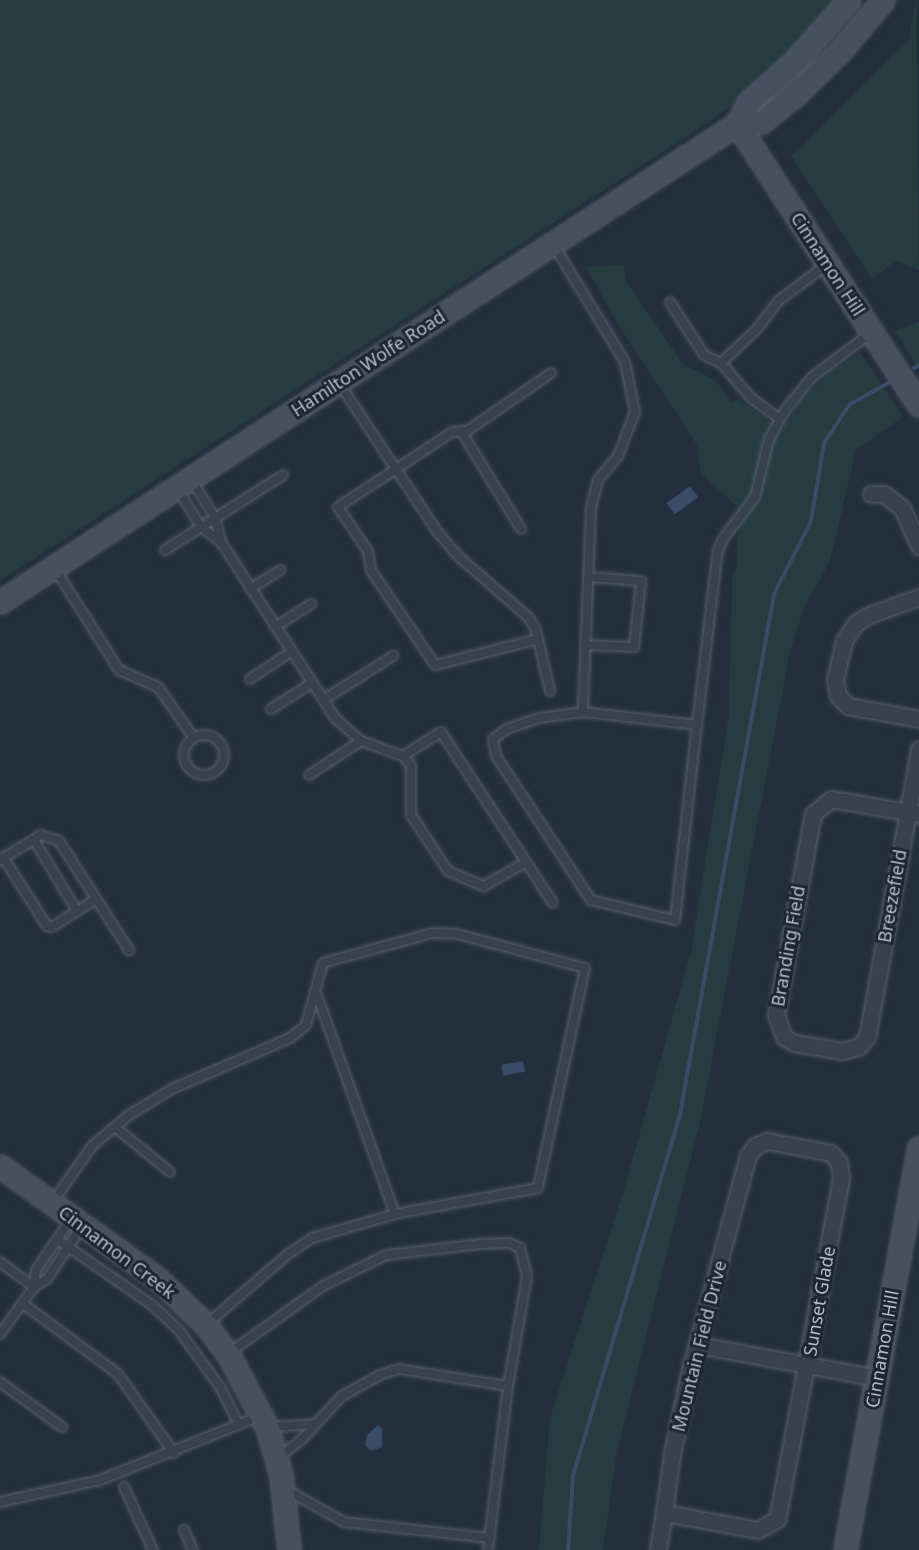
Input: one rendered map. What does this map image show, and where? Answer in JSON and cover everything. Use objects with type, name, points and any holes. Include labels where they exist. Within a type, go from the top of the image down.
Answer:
[{"type":"street","name":"Hamilton Wolfe Road","points":[[737,124],[748,103],[795,61],[849,0]]},
{"type":"street","name":"Hamilton Wolfe Road","points":[[0,602],[737,124],[761,122],[795,95],[840,51],[883,0]]},
{"type":"street","name":"Cinnamon Hill","points":[[737,124],[919,405]]},
{"type":"street","points":[[871,494],[884,495],[902,508],[919,546]]},
{"type":"street","points":[[919,597],[869,615],[849,632],[835,680],[836,692],[848,706],[919,719]]},
{"type":"street","name":"Breezefield","points":[[863,1042],[867,1037],[913,813],[919,749]]},
{"type":"street","name":"Branding Field","points":[[863,1042],[842,1051],[794,1043],[778,1030],[775,1020],[809,823],[818,808],[831,799],[913,813]]},
{"type":"street","name":"Sunset Glade","points":[[664,1513],[758,1530],[771,1525],[782,1508],[841,1170],[837,1159],[822,1150],[768,1141],[755,1146]]},
{"type":"street","name":"Mountain Field Drive","points":[[658,1550],[672,1454],[698,1345],[744,1169],[755,1146]]},
{"type":"street","name":"Cinnamon Hill","points":[[845,1550],[919,1148]]},
{"type":"street","name":"Cinnamon Creek","points":[[0,1166],[159,1280],[206,1325],[228,1354],[265,1421],[277,1459],[283,1488],[289,1550]]},
{"type":"street","points":[[698,1345],[877,1378]]},
{"type":"lane","points":[[553,242],[625,362],[634,394],[631,426],[618,456],[598,480],[591,509],[583,712]]},
{"type":"lane","points":[[721,363],[757,329],[778,301],[828,264]]},
{"type":"lane","points":[[670,302],[704,355],[721,363],[752,399],[780,419]]},
{"type":"lane","points":[[697,725],[583,712],[539,718],[507,729],[494,739],[496,756],[591,900],[675,920],[718,550],[755,497],[765,452],[780,419],[811,378],[872,332]]},
{"type":"lane","points":[[538,639],[435,665],[371,570],[368,551],[338,507],[452,432],[461,431],[551,373]]},
{"type":"lane","points":[[338,382],[439,534],[458,556],[529,618],[538,639],[550,691]]},
{"type":"lane","points":[[461,431],[521,529]]},
{"type":"lane","points":[[165,550],[284,475]]},
{"type":"lane","points":[[183,482],[215,518],[220,542]]},
{"type":"lane","points":[[183,482],[201,527],[220,542],[340,724],[361,741],[403,756],[414,777],[409,806],[411,815],[448,871],[484,886],[526,862]]},
{"type":"lane","points":[[54,567],[119,670],[158,687],[194,738]]},
{"type":"lane","points":[[250,589],[281,570]]},
{"type":"lane","points":[[585,645],[634,647],[641,581],[588,577]]},
{"type":"lane","points":[[275,627],[311,604]]},
{"type":"lane","points":[[250,679],[291,652]]},
{"type":"lane","points":[[323,700],[393,656]]},
{"type":"lane","points":[[271,709],[312,683]]},
{"type":"lane","points":[[403,756],[441,732],[553,903]]},
{"type":"lane","points":[[208,735],[220,744],[221,764],[211,773],[198,773],[187,765],[186,747],[194,738],[208,735]]},
{"type":"lane","points":[[309,775],[361,741]]},
{"type":"lane","points":[[96,899],[47,926],[2,859],[41,835],[59,841],[129,950]]},
{"type":"lane","points":[[34,840],[77,911]]},
{"type":"lane","points":[[52,1204],[92,1146],[115,1127],[172,1089],[290,1038],[306,1025],[317,995],[324,963],[433,933],[457,934],[585,968],[538,1188],[395,1214],[312,1238],[288,1254],[206,1325]]},
{"type":"lane","points":[[317,995],[395,1214]]},
{"type":"lane","points":[[115,1127],[170,1172]]},
{"type":"lane","points":[[34,1287],[36,1269],[57,1239],[77,1222]]},
{"type":"lane","points":[[0,1334],[34,1287],[47,1279],[68,1247],[77,1222]]},
{"type":"lane","points":[[57,1239],[152,1305],[178,1329],[220,1387],[239,1425]]},
{"type":"lane","points":[[228,1354],[323,1286],[387,1254],[509,1243],[520,1248],[528,1276],[508,1386],[488,1550]]},
{"type":"lane","points":[[0,1262],[34,1287]]},
{"type":"lane","points":[[22,1303],[118,1374],[174,1453]]},
{"type":"lane","points":[[277,1459],[316,1424],[342,1396],[399,1369],[508,1386]]},
{"type":"lane","points":[[0,1382],[62,1427]]},
{"type":"lane","points":[[0,1502],[100,1480],[174,1453],[239,1425],[265,1421],[316,1424]]},
{"type":"lane","points":[[124,1488],[153,1550]]},
{"type":"lane","points":[[283,1488],[344,1522],[490,1538]]},
{"type":"lane","points":[[184,1530],[193,1550]]},
{"type":"green space","points":[[0,0],[839,0],[799,47],[752,91],[706,124],[0,581]]},
{"type":"green space","points":[[916,0],[919,270],[896,261],[872,279],[791,156],[909,40]]},
{"type":"green space","points":[[623,265],[627,282],[682,363],[716,381],[732,402],[738,399],[782,430],[800,401],[833,370],[861,353],[903,417],[856,450],[830,561],[804,608],[790,652],[699,1127],[617,1450],[603,1550],[539,1550],[550,1418],[622,1196],[691,952],[729,714],[732,580],[737,565],[738,507],[701,474],[697,445],[617,323],[586,267]]},
{"type":"green space","points":[[919,322],[919,370],[895,331]]},
{"type":"water","points":[[690,486],[698,497],[675,514],[667,503]]},
{"type":"water","points":[[523,1061],[525,1072],[503,1076],[501,1065]]},
{"type":"water","points":[[378,1425],[382,1429],[382,1447],[371,1451],[365,1445],[367,1435]]},
{"type":"waterway","points":[[914,368],[919,365]]},
{"type":"waterway","points":[[568,1550],[573,1476],[680,1114],[774,594],[811,521],[824,443],[849,405],[890,382]]}]
